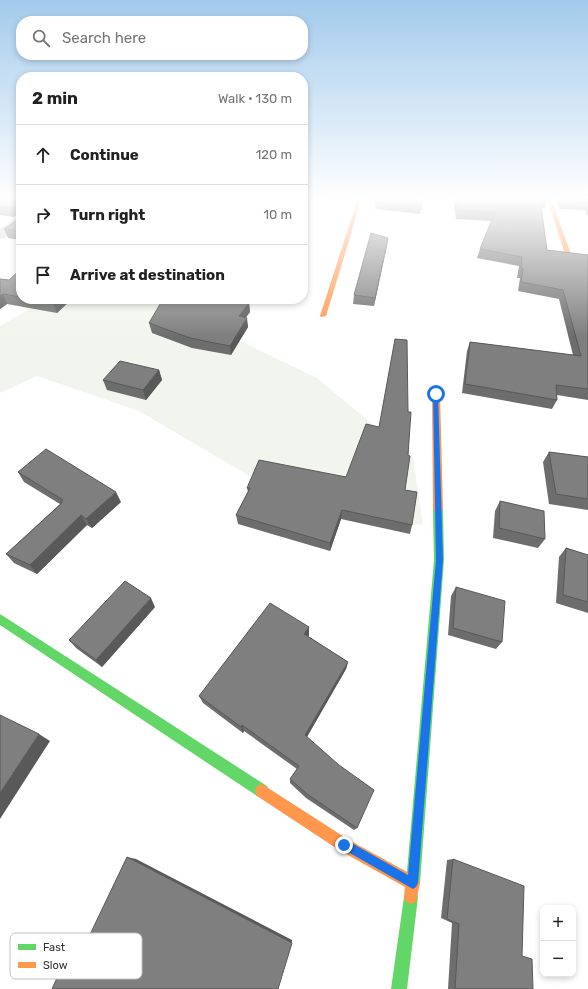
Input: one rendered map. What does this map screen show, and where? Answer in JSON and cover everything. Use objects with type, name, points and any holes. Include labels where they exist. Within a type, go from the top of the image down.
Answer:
[{"type":"street","points":[[323,316],[346,244]]},
{"type":"street","points":[[565,244],[568,254]]},
{"type":"street","points":[[399,989],[413,883],[439,560],[436,394]]},
{"type":"street","points":[[0,619],[344,845],[413,883]]},
{"type":"shaded area","points":[[38,304],[163,304],[317,378],[413,458],[423,525],[317,516],[139,411],[37,376],[0,393],[0,326]]},
{"type":"building","points":[[368,244],[387,244],[375,298],[354,295]]},
{"type":"building","points":[[482,244],[546,244],[547,250],[588,255],[588,389],[556,385],[557,400],[465,384],[470,342],[581,356],[563,290],[521,282],[523,269],[521,268],[522,257],[480,249]]},
{"type":"building","points":[[16,274],[16,296],[3,294],[0,296],[0,279],[9,280]]},
{"type":"building","points":[[160,304],[248,304],[239,316],[247,318],[230,346],[190,338],[149,323]]},
{"type":"building","points":[[395,339],[407,340],[408,412],[411,412],[408,455],[410,456],[405,490],[417,492],[412,525],[342,510],[330,543],[236,515],[250,488],[247,488],[259,460],[346,477],[366,424],[379,427]]},
{"type":"building","points":[[120,361],[159,370],[143,390],[103,380]]},
{"type":"building","points":[[46,449],[116,492],[86,519],[81,515],[30,565],[6,554],[62,503],[60,502],[63,500],[18,472]]},
{"type":"building","points":[[549,452],[588,457],[588,499],[556,494]]},
{"type":"building","points":[[500,501],[544,511],[545,539],[499,528]]},
{"type":"building","points":[[566,548],[588,555],[588,602],[563,595]]},
{"type":"building","points":[[125,581],[151,598],[96,660],[69,640]]},
{"type":"building","points":[[456,587],[505,601],[502,642],[453,628]]},
{"type":"building","points":[[270,603],[309,627],[304,634],[348,662],[305,735],[339,765],[374,790],[357,828],[307,794],[290,779],[299,766],[242,725],[241,727],[199,696]]},
{"type":"building","points":[[0,715],[39,734],[0,793]]},
{"type":"building","points":[[127,857],[292,943],[278,989],[52,989],[56,979],[142,979],[142,933],[91,933]]},
{"type":"building","points":[[453,859],[524,886],[522,956],[532,959],[533,989],[455,989],[459,924],[447,919]]},
{"type":"traffic: fast","points":[[413,883],[439,560],[438,509]]},
{"type":"traffic: fast","points":[[0,619],[262,791]]},
{"type":"traffic: fast","points":[[399,989],[411,897]]},
{"type":"traffic: slow","points":[[323,316],[346,244]]},
{"type":"traffic: slow","points":[[565,244],[568,254]]},
{"type":"traffic: slow","points":[[436,394],[438,509]]},
{"type":"traffic: slow","points":[[262,791],[344,845],[413,883],[411,897]]},
{"type":"route","points":[[344,845],[413,883],[439,560],[436,394]]}]
